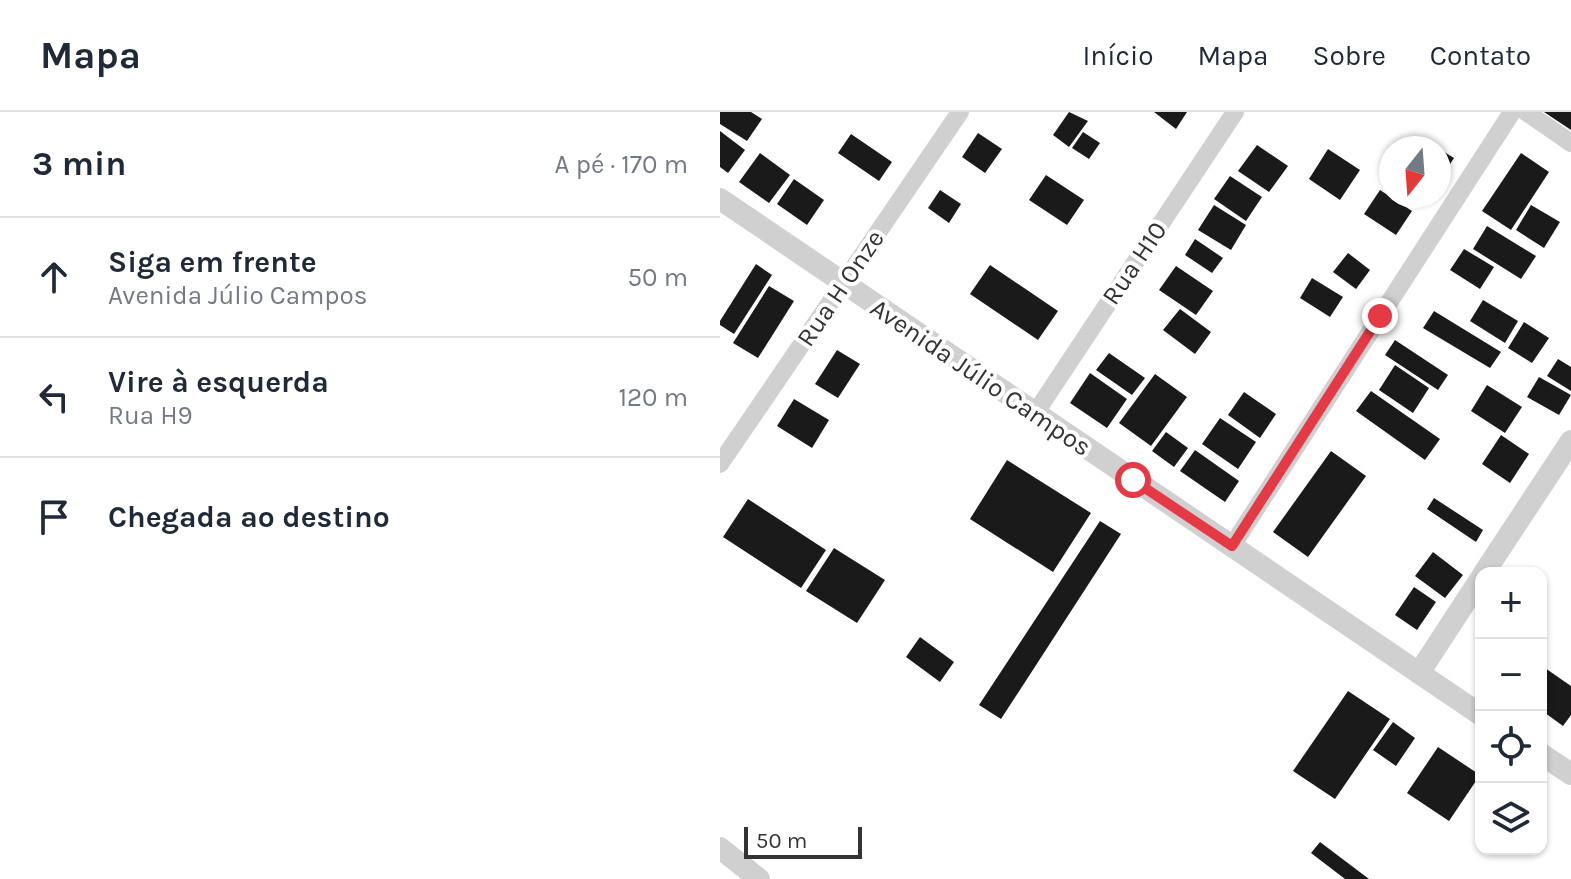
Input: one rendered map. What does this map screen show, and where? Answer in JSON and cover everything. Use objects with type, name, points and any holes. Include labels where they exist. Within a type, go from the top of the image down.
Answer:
[{"type":"street","name":"Rua H Onze","points":[[720,464],[960,112]]},
{"type":"street","name":"Rua H10","points":[[1034,415],[1235,112]]},
{"type":"street","points":[[1232,546],[1512,112]]},
{"type":"street","points":[[1526,112],[1571,143]]},
{"type":"street","name":"Avenida Júlio Campos","points":[[720,199],[1034,415],[1475,711]]},
{"type":"street","points":[[1489,567],[1571,441]]},
{"type":"street","points":[[1419,673],[1475,588]]},
{"type":"street","points":[[1547,758],[1571,774]]},
{"type":"street","points":[[720,848],[759,879]]},
{"type":"building","points":[[720,112],[751,112],[762,119],[747,141],[720,124]]},
{"type":"building","points":[[1069,112],[1088,121],[1069,147],[1053,135]]},
{"type":"building","points":[[1154,112],[1187,112],[1176,129]]},
{"type":"building","points":[[1544,112],[1571,112],[1571,130]]},
{"type":"building","points":[[720,131],[745,150],[728,173],[720,167]]},
{"type":"building","points":[[1083,132],[1100,143],[1089,159],[1072,148]]},
{"type":"building","points":[[978,133],[1002,149],[985,173],[962,157]]},
{"type":"building","points":[[851,134],[892,162],[879,181],[838,153]]},
{"type":"building","points":[[1257,145],[1288,166],[1269,192],[1238,171]]},
{"type":"building","points":[[1328,149],[1360,170],[1340,200],[1309,179]]},
{"type":"building","points":[[760,153],[790,175],[769,203],[739,182]]},
{"type":"building","points":[[1521,153],[1549,172],[1511,230],[1482,211]]},
{"type":"building","points":[[1046,175],[1084,200],[1067,225],[1029,200]]},
{"type":"building","points":[[1230,176],[1262,197],[1246,221],[1214,199]]},
{"type":"building","points":[[794,179],[824,200],[807,225],[777,204]]},
{"type":"building","points":[[940,190],[961,204],[949,223],[928,208]]},
{"type":"building","points":[[1379,192],[1379,208],[1407,208],[1412,211],[1396,235],[1364,214]]},
{"type":"building","points":[[1214,205],[1246,225],[1231,250],[1198,230]]},
{"type":"building","points":[[1531,205],[1560,222],[1544,248],[1516,230]]},
{"type":"building","points":[[1487,226],[1536,256],[1521,279],[1473,249]]},
{"type":"building","points":[[1195,239],[1223,258],[1212,273],[1185,255]]},
{"type":"building","points":[[1464,249],[1494,267],[1480,289],[1450,270]]},
{"type":"building","points":[[1348,253],[1370,270],[1356,289],[1333,272]]},
{"type":"building","points":[[756,264],[772,275],[734,334],[720,325],[720,321]]},
{"type":"building","points":[[990,265],[1058,311],[1038,340],[970,294]]},
{"type":"building","points":[[1176,266],[1213,291],[1196,315],[1159,290]]},
{"type":"building","points":[[1312,278],[1343,297],[1330,317],[1300,298]]},
{"type":"building","points":[[769,286],[794,301],[758,358],[733,343]]},
{"type":"building","points":[[1483,300],[1518,321],[1505,343],[1470,321]]},
{"type":"building","points":[[1180,309],[1211,332],[1195,354],[1163,330]]},
{"type":"building","points":[[1434,311],[1501,352],[1490,368],[1423,328]]},
{"type":"building","points":[[1524,322],[1549,338],[1532,363],[1508,348]]},
{"type":"building","points":[[1395,340],[1448,375],[1438,390],[1385,355]]},
{"type":"building","points":[[837,350],[860,364],[838,398],[815,384]]},
{"type":"building","points":[[1109,353],[1145,378],[1132,395],[1096,370]]},
{"type":"building","points":[[1558,359],[1571,367],[1571,391],[1547,376]]},
{"type":"building","points":[[1395,365],[1429,388],[1413,413],[1379,390]]},
{"type":"building","points":[[1090,373],[1127,399],[1107,428],[1070,403]]},
{"type":"building","points":[[1155,374],[1187,397],[1151,446],[1119,423]]},
{"type":"building","points":[[1539,377],[1571,395],[1559,415],[1527,397]]},
{"type":"building","points":[[1487,385],[1522,407],[1505,433],[1471,411]]},
{"type":"building","points":[[1371,391],[1440,439],[1425,460],[1356,411]]},
{"type":"building","points":[[1244,392],[1276,414],[1260,438],[1228,415]]},
{"type":"building","points":[[794,399],[829,420],[812,448],[777,426]]},
{"type":"building","points":[[1220,418],[1256,442],[1238,469],[1202,444]]},
{"type":"building","points":[[1166,432],[1188,448],[1174,467],[1152,451]]},
{"type":"building","points":[[1501,435],[1529,454],[1510,483],[1482,464]]},
{"type":"building","points":[[1195,450],[1239,481],[1225,502],[1180,471]]},
{"type":"building","points":[[1331,451],[1366,476],[1308,557],[1273,532]]},
{"type":"building","points":[[1007,460],[1091,513],[1053,572],[970,519]]},
{"type":"building","points":[[1434,498],[1483,530],[1476,542],[1427,509]]},
{"type":"building","points":[[748,499],[826,550],[801,588],[723,537]]},
{"type":"building","points":[[1100,521],[1121,534],[1001,719],[979,705]]},
{"type":"building","points":[[834,548],[885,580],[857,623],[806,591]]},
{"type":"building","points":[[1433,552],[1463,575],[1445,598],[1415,576]]},
{"type":"building","points":[[1414,587],[1436,602],[1417,630],[1395,615]]},
{"type":"building","points":[[920,637],[954,662],[940,682],[906,657]]},
{"type":"building","points":[[1547,669],[1571,686],[1571,715],[1563,726],[1547,714]]},
{"type":"building","points":[[1348,691],[1390,719],[1335,799],[1293,771]]},
{"type":"building","points":[[1393,722],[1415,738],[1396,766],[1373,750]]},
{"type":"building","points":[[1438,747],[1475,772],[1475,782],[1449,821],[1407,793]]},
{"type":"building","points":[[1320,842],[1369,879],[1345,879],[1311,853]]},
{"type":"route","points":[[1133,480],[1232,546],[1380,316]]}]
